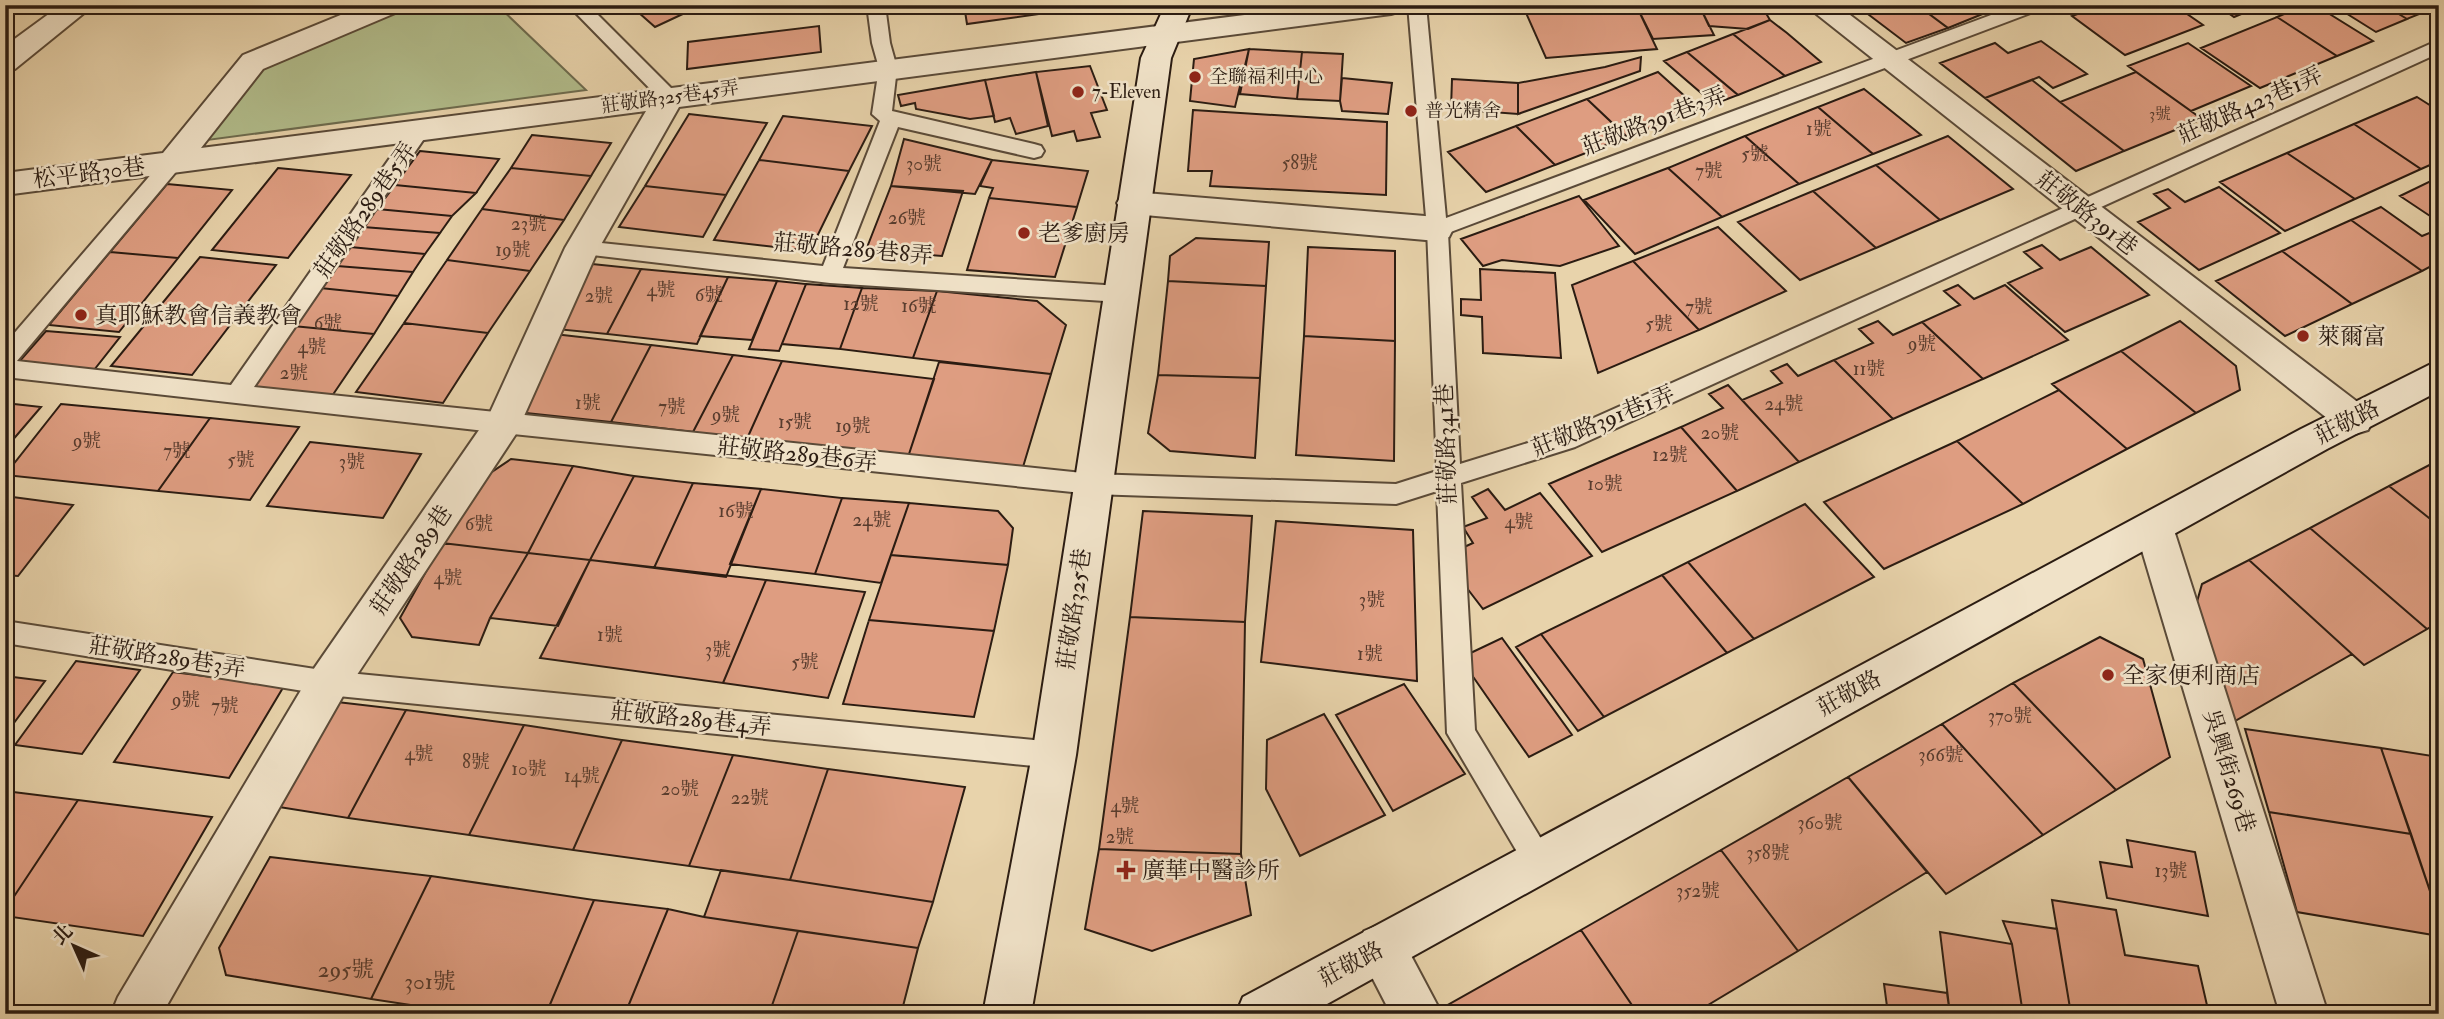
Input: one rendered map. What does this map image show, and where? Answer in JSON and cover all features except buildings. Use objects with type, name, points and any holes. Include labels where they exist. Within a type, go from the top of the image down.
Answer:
[{"type":"street","points":[[5,62],[33,38],[80,5]]},
{"type":"street","points":[[173,162],[253,62],[390,5]]},
{"type":"street","name":"莊敬路325巷45弄","points":[[173,162],[888,68],[1170,20],[1391,5]]},
{"type":"street","name":"莊敬路391巷","points":[[1819,5],[2355,420]]},
{"type":"street","name":"莊敬路325巷","points":[[1007,1014],[1054,755],[1156,58],[1170,20]]},
{"type":"street","name":"莊敬路289巷","points":[[135,1014],[328,683],[503,424],[582,248],[669,97]]},
{"type":"street","name":"松平路30巷","points":[[5,184],[173,162]]},
{"type":"street","points":[[1133,203],[1437,229]]},
{"type":"street","name":"莊敬路","points":[[1260,1014],[2314,439],[2439,374]]},
{"type":"street","name":"吳興街269巷","points":[[2154,527],[2304,1014]]},
{"type":"street","points":[[1381,948],[1418,1014]]},
{"type":"lane","points":[[577,5],[669,97]]},
{"type":"lane","points":[[876,5],[881,43],[888,68],[882,114],[891,119],[1034,150]]},
{"type":"lane","name":"莊敬路341巷","points":[[1417,5],[1437,229],[1461,733],[1539,862]]},
{"type":"lane","name":"莊敬路391巷3弄","points":[[1437,229],[2035,5]]},
{"type":"lane","name":"莊敬路423巷1弄","points":[[2082,209],[2439,46]]},
{"type":"lane","points":[[830,275],[891,119]]},
{"type":"lane","name":"莊敬路289巷5弄","points":[[237,394],[420,130]]},
{"type":"lane","points":[[5,360],[173,162]]},
{"type":"lane","name":"莊敬路391巷1弄","points":[[1092,484],[1396,494],[1567,440],[2082,209]]},
{"type":"lane","name":"莊敬路289巷8弄","points":[[582,248],[830,275],[1120,294]]},
{"type":"lane","points":[[5,368],[503,424]]},
{"type":"lane","name":"莊敬路289巷6弄","points":[[503,424],[1092,484]]},
{"type":"lane","name":"莊敬路289巷3弄","points":[[5,632],[328,683]]},
{"type":"lane","name":"莊敬路289巷4弄","points":[[328,683],[1054,755]]},
{"type":"green space","points":[[403,5],[497,5],[586,90],[185,143],[260,66]]},
{"type":"place","name":"全聯福利中心","points":[[1195,77]]},
{"type":"place","name":"7-Eleven","points":[[1078,92]]},
{"type":"place","name":"普光精舍","points":[[1411,111]]},
{"type":"place","name":"老爹廚房","points":[[1024,233]]},
{"type":"place","name":"真耶穌教會信義教會","points":[[81,315]]},
{"type":"place","name":"萊爾富","points":[[2303,336]]},
{"type":"place","name":"全家便利商店","points":[[2108,675]]},
{"type":"place","name":"廣華中醫診所","points":[[1126,870]]}]
